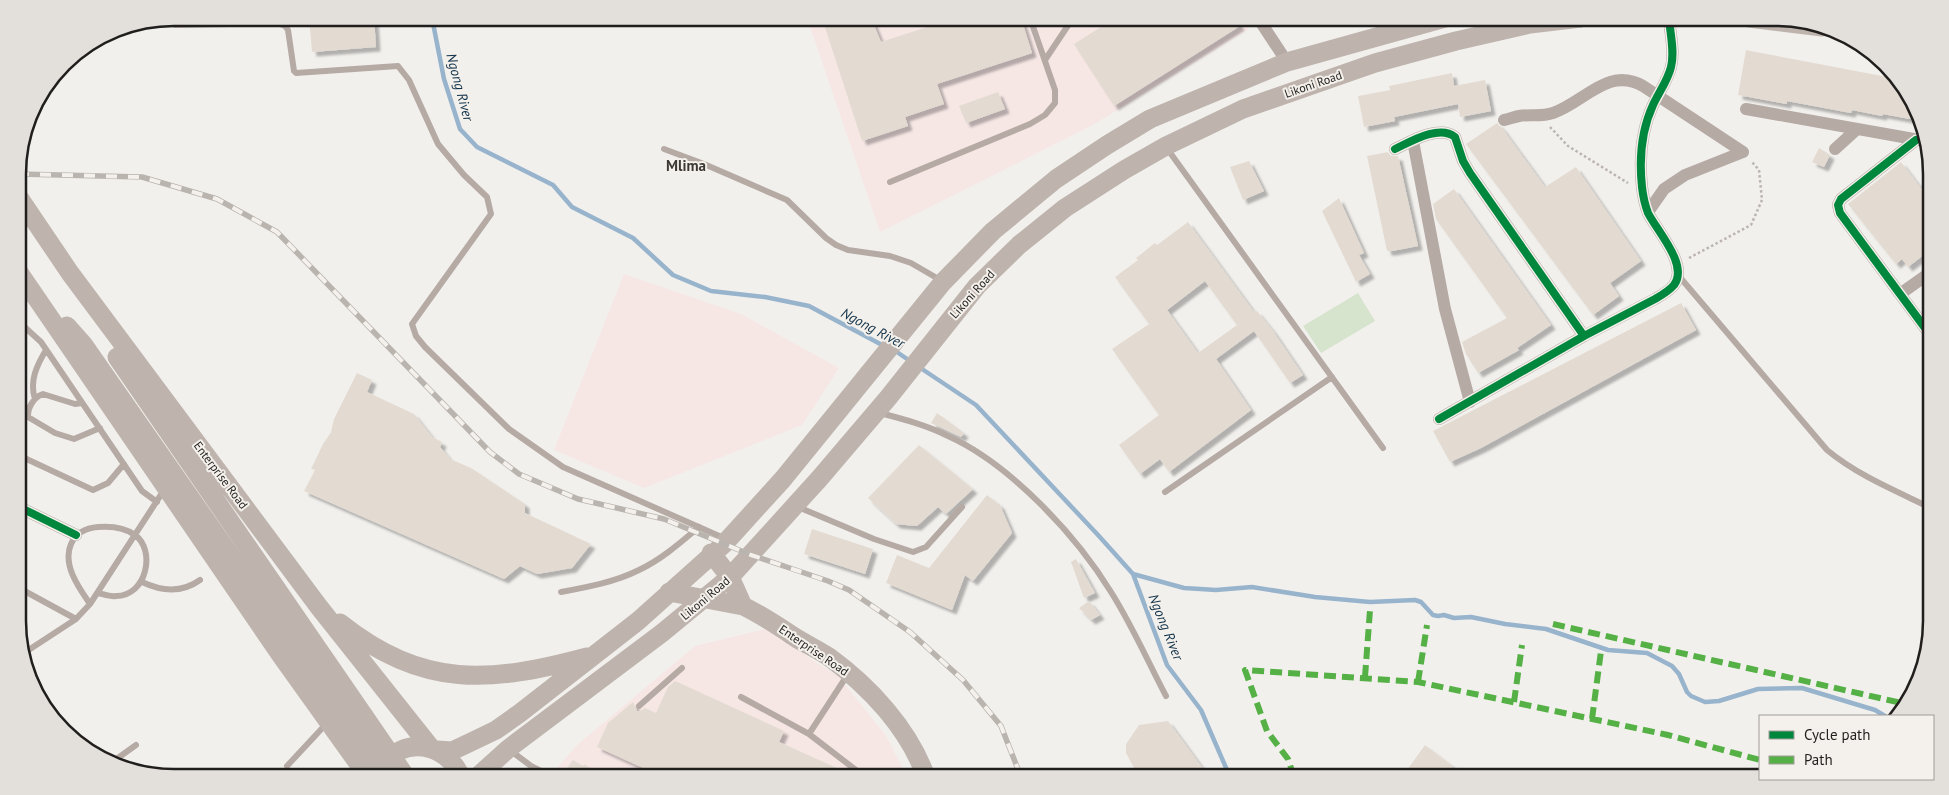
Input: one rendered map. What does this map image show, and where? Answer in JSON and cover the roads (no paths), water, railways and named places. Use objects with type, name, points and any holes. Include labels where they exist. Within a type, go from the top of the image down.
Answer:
[{"type":"main road","points":[[382,769],[392,756],[404,750],[417,747],[452,751],[496,730],[638,621],[727,540],[783,479],[943,282],[993,231],[1056,179],[1150,119],[1287,62],[1415,26]]},
{"type":"main road","name":"Likoni Road","points":[[486,769],[508,749],[662,633],[730,577],[795,506],[882,405],[977,286],[1019,245],[1066,208],[1124,170],[1166,146],[1243,109],[1375,64],[1456,41],[1521,26]]},
{"type":"main road","name":"Enterprise Road","points":[[27,209],[70,274],[319,607],[434,749],[447,756],[457,769]]},
{"type":"main road","points":[[70,274],[92,320],[400,769]]},
{"type":"main road","points":[[27,283],[83,344],[378,769]]},
{"type":"main road","points":[[27,285],[162,495],[282,657],[362,769]]},
{"type":"main road","points":[[711,553],[730,577],[743,606]]},
{"type":"main road","name":"Enterprise Road","points":[[669,592],[743,606],[770,620],[827,656],[849,673],[890,714],[920,758],[923,769]]},
{"type":"main road","points":[[319,607],[373,647],[426,670],[482,676],[514,674],[543,669],[595,655]]},
{"type":"main road","name":"Likoni Road","points":[[469,743],[468,749],[472,759],[481,769]]},
{"type":"street","points":[[1263,26],[1287,62]]},
{"type":"street","points":[[1439,419],[1584,336],[1666,292],[1674,284],[1677,270],[1669,246],[1648,212],[1643,197],[1640,153],[1648,119],[1671,66],[1670,26]]},
{"type":"street","points":[[1504,120],[1519,116],[1541,116],[1564,108],[1610,81],[1619,79],[1634,81],[1743,152],[1685,175],[1664,188],[1648,212]]},
{"type":"street","points":[[1746,109],[1919,141]]},
{"type":"street","points":[[1835,149],[1857,129]]},
{"type":"street","points":[[1395,149],[1440,132],[1446,132],[1455,137],[1463,161],[1470,173],[1584,336]]},
{"type":"street","points":[[1412,141],[1444,309],[1470,402]]},
{"type":"street","points":[[1919,142],[1840,199],[1838,205],[1840,213],[1923,325]]},
{"type":"street","points":[[1900,294],[1923,277]]},
{"type":"street","points":[[26,511],[76,535]]},
{"type":"lane","points":[[890,182],[1011,132],[1045,115],[1055,103],[1055,90],[1033,26]]},
{"type":"lane","points":[[1045,60],[1067,26]]},
{"type":"lane","points":[[286,27],[288,30],[294,71],[296,73],[398,66],[408,80],[438,144],[464,175],[487,196],[491,214],[412,324],[416,336],[425,347],[509,429],[562,467],[727,540]]},
{"type":"lane","points":[[1166,146],[1383,448]]},
{"type":"lane","points":[[664,149],[787,200],[826,238],[836,245],[848,250],[890,256],[911,263],[943,282]]},
{"type":"lane","points":[[1677,270],[1827,450],[1840,461],[1857,471],[1923,504]]},
{"type":"lane","points":[[27,328],[34,334],[46,350],[142,491],[162,495],[90,604],[76,619],[29,650]]},
{"type":"lane","points":[[35,399],[32,388],[38,364],[46,350]]},
{"type":"lane","points":[[1165,492],[1332,377]]},
{"type":"lane","points":[[82,403],[75,404],[43,394],[35,399],[28,411],[28,417],[55,433],[74,439],[100,428]]},
{"type":"lane","points":[[882,405],[915,422],[949,436],[974,450],[1012,478],[1062,526],[1088,557],[1112,593],[1166,696]]},
{"type":"lane","points":[[26,459],[93,490],[108,483],[124,464]]},
{"type":"lane","points":[[795,506],[874,539],[913,552],[926,547],[962,507]]},
{"type":"lane","points":[[90,604],[78,587],[70,570],[70,547],[76,535],[90,528],[108,526],[122,529],[136,536],[142,544],[146,560],[142,582],[126,594],[117,596],[98,593]]},
{"type":"lane","points":[[561,592],[599,584],[639,570],[664,555],[699,527]]},
{"type":"lane","points":[[142,582],[169,590],[192,586],[200,580]]},
{"type":"lane","points":[[26,592],[76,619]]},
{"type":"lane","points":[[639,706],[682,668]]},
{"type":"lane","points":[[810,734],[849,673]]},
{"type":"lane","points":[[741,697],[810,734],[854,769]]},
{"type":"lane","points":[[287,766],[328,721]]},
{"type":"lane","points":[[119,757],[136,745]]},
{"type":"lane","points":[[508,749],[534,769]]},
{"type":"waterway","name":"Ngong River","points":[[434,27],[444,79],[460,129],[477,147],[553,185],[572,207],[633,238],[673,275],[711,291],[765,297],[809,306],[884,346]]},
{"type":"waterway","name":"Ngong River","points":[[894,350],[910,361]]},
{"type":"waterway","name":"Ngong River","points":[[919,367],[976,405],[1133,574],[1167,665],[1201,710],[1226,768]]},
{"type":"waterway","points":[[1133,574],[1184,588],[1216,590],[1252,587],[1315,597],[1370,602],[1415,600],[1421,602],[1433,615],[1444,615],[1454,618],[1471,617],[1505,624],[1546,629],[1608,650],[1647,653],[1672,666],[1679,674],[1687,692],[1691,696],[1705,702],[1719,701],[1758,689],[1802,688],[1875,710],[1883,715]]},
{"type":"railway","points":[[27,174],[142,177],[217,199],[277,232],[490,452],[519,474],[578,499],[664,519],[751,555],[849,590],[910,632],[963,680],[1001,726],[1018,768]]},
{"type":"district","name":"Mlima","points":[[686,165]]}]
